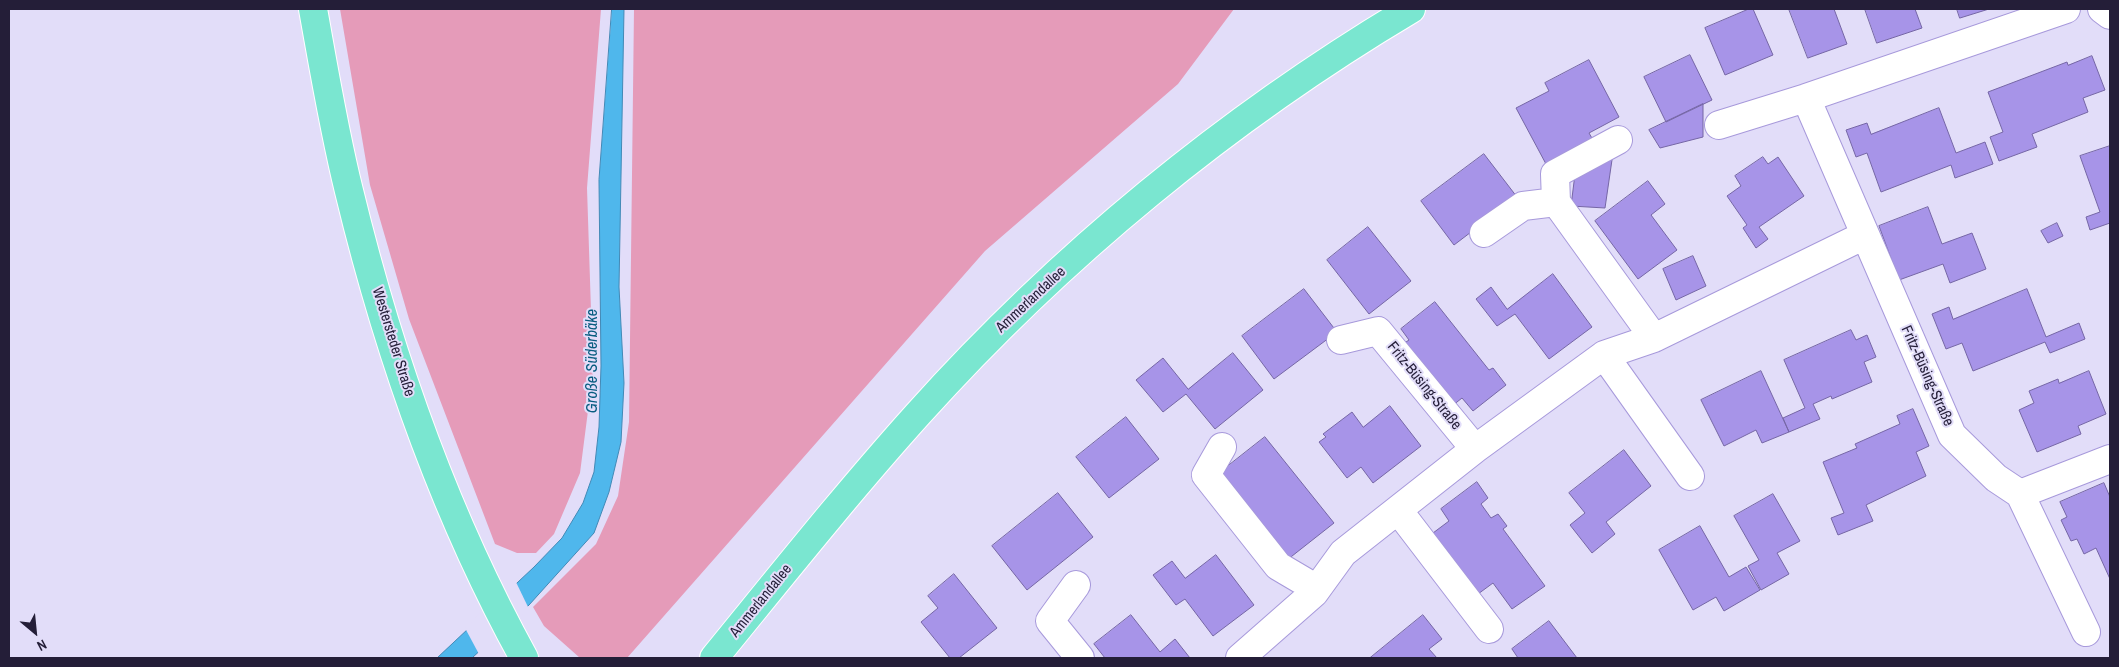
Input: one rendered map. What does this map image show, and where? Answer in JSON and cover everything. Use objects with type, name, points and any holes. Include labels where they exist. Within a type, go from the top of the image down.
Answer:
[{"type":"main road","name":"Westersteder Straße","points":[[313,9],[349,191],[402,380],[453,508],[486,583],[521,653]]},
{"type":"main road","name":"Ammerlandallee","points":[[714,658],[917,414],[992,336],[1068,264],[1148,195],[1231,128],[1296,81],[1411,9]]},
{"type":"street","points":[[1719,125],[1806,98],[2066,9]]},
{"type":"street","points":[[2102,9],[2110,15]]},
{"type":"street","name":"Fritz-Büsing-Straße","points":[[1806,98],[1952,435],[1996,478],[2020,494]]},
{"type":"street","points":[[1618,140],[1555,174],[1556,202],[1654,338]]},
{"type":"street","points":[[1484,233],[1523,206],[1556,202]]},
{"type":"street","points":[[1240,658],[1317,589],[1343,553],[1475,449],[1604,355],[1654,338],[1865,235]]},
{"type":"street","name":"Fritz-Büsing-Straße","points":[[1341,340],[1378,331],[1475,449]]},
{"type":"street","points":[[1604,355],[1690,476]]},
{"type":"street","points":[[1222,447],[1206,475],[1278,566],[1317,589]]},
{"type":"street","points":[[2086,632],[2020,494],[2110,459]]},
{"type":"street","points":[[1398,510],[1489,629]]},
{"type":"street","points":[[1076,585],[1050,621],[1080,658]]},
{"type":"shaded area","points":[[340,9],[601,9],[587,188],[593,372],[580,473],[554,534],[536,553],[517,553],[495,544],[409,319],[370,185]]},
{"type":"shaded area","points":[[634,9],[1234,9],[1178,84],[985,251],[627,658],[580,658],[544,626],[533,607],[596,544],[618,496],[629,422]]},
{"type":"water","points":[[612,9],[624,9],[619,287],[624,383],[621,442],[609,492],[594,533],[529,605],[472,658],[437,658],[534,567],[562,538],[583,503],[594,472],[599,427],[601,366],[599,180]]},
{"type":"pier","points":[[515,580],[529,609],[480,656],[465,628]]},
{"type":"building","points":[[1753,9],[1773,55],[1725,75],[1705,28]]},
{"type":"building","points":[[1789,9],[1834,9],[1847,44],[1808,58]]},
{"type":"building","points":[[1865,9],[1915,9],[1922,28],[1877,43]]},
{"type":"building","points":[[1957,9],[1989,9],[1960,18]]},
{"type":"building","points":[[1690,55],[1712,100],[1666,122],[1644,77]]},
{"type":"building","points":[[2092,56],[2105,90],[2083,98],[2088,112],[2032,134],[2037,147],[1999,161],[1990,137],[2003,132],[1988,92],[2067,62],[2068,65]]},
{"type":"building","points":[[1589,60],[1619,117],[1589,133],[1593,140],[1546,164],[1516,108],[1549,91],[1545,83]]},
{"type":"building","points":[[1703,104],[1703,137],[1660,148],[1649,130]]},
{"type":"building","points":[[1939,108],[1956,153],[1985,142],[1993,164],[1955,178],[1951,165],[1881,192],[1867,153],[1856,157],[1846,130],[1867,123],[1871,134]]},
{"type":"building","points":[[2110,146],[2110,223],[2090,230],[2086,217],[2100,212],[2080,156]]},
{"type":"building","points":[[1613,153],[1605,208],[1571,206],[1575,174]]},
{"type":"building","points":[[1484,154],[1517,197],[1454,245],[1421,201]]},
{"type":"building","points":[[1763,157],[1768,164],[1778,157],[1804,196],[1759,227],[1768,239],[1756,248],[1743,228],[1747,225],[1727,196],[1741,186],[1735,176]]},
{"type":"building","points":[[1648,181],[1665,204],[1651,215],[1677,250],[1638,279],[1595,221]]},
{"type":"building","points":[[1928,207],[1942,244],[1972,233],[1986,269],[1950,283],[1943,264],[1899,280],[1879,226]]},
{"type":"building","points":[[2057,223],[2063,236],[2048,243],[2041,231]]},
{"type":"building","points":[[1368,227],[1411,281],[1369,314],[1327,260]]},
{"type":"building","points":[[1693,256],[1706,286],[1676,300],[1663,269]]},
{"type":"building","points":[[1553,274],[1592,327],[1549,359],[1515,314],[1497,326],[1476,299],[1491,287],[1507,309]]},
{"type":"building","points":[[1304,289],[1337,332],[1274,379],[1242,336]]},
{"type":"building","points":[[2027,289],[2046,337],[2079,323],[2085,339],[2050,353],[2045,342],[1973,371],[1962,343],[1946,349],[1932,314],[1949,307],[1953,319]]},
{"type":"building","points":[[1435,302],[1489,370],[1493,368],[1506,385],[1473,411],[1462,398],[1452,406],[1403,344],[1409,340],[1401,329]]},
{"type":"building","points":[[1851,330],[1856,340],[1867,335],[1876,357],[1864,362],[1872,382],[1832,399],[1831,396],[1813,404],[1820,419],[1789,432],[1783,418],[1805,408],[1784,360]]},
{"type":"building","points":[[1233,353],[1263,390],[1215,429],[1186,394],[1163,412],[1136,380],[1163,358],[1188,389]]},
{"type":"building","points":[[1761,371],[1789,432],[1762,443],[1756,430],[1724,446],[1701,400]]},
{"type":"building","points":[[2089,371],[2106,414],[2078,426],[2081,434],[2037,452],[2019,410],[2034,403],[2029,391],[2058,379],[2059,383]]},
{"type":"building","points":[[1390,406],[1421,446],[1373,483],[1361,467],[1347,478],[1319,442],[1326,437],[1323,434],[1352,412],[1363,427]]},
{"type":"building","points":[[1913,409],[1929,446],[1916,452],[1926,476],[1866,505],[1873,521],[1838,535],[1831,518],[1844,513],[1823,462],[1857,448],[1855,444],[1900,424],[1897,416]]},
{"type":"building","points":[[1126,417],[1159,459],[1109,498],[1076,457]]},
{"type":"building","points":[[1265,437],[1334,523],[1287,560],[1218,474]]},
{"type":"building","points":[[1624,450],[1651,486],[1606,522],[1615,534],[1592,553],[1570,525],[1585,513],[1569,493]]},
{"type":"building","points":[[1477,482],[1488,498],[1481,504],[1491,518],[1498,514],[1507,526],[1503,529],[1545,586],[1512,609],[1493,583],[1478,594],[1433,533],[1449,521],[1441,509]]},
{"type":"building","points":[[2104,483],[2110,497],[2110,579],[2096,548],[2084,554],[2077,539],[2071,541],[2061,520],[2067,517],[2060,502]]},
{"type":"building","points":[[1058,493],[1093,537],[1027,590],[992,546]]},
{"type":"building","points":[[1773,494],[1800,541],[1777,553],[1789,574],[1761,590],[1748,566],[1759,560],[1734,516]]},
{"type":"building","points":[[1700,526],[1729,577],[1746,567],[1760,590],[1724,611],[1716,597],[1693,610],[1659,550]]},
{"type":"building","points":[[1216,555],[1254,605],[1213,636],[1185,599],[1176,605],[1153,575],[1172,561],[1185,578]]},
{"type":"building","points":[[954,574],[997,628],[959,658],[950,658],[921,622],[938,608],[928,596]]},
{"type":"building","points":[[1131,615],[1160,652],[1175,639],[1190,658],[1105,658],[1094,644]]},
{"type":"building","points":[[1423,615],[1442,639],[1429,649],[1437,658],[1370,658]]},
{"type":"building","points":[[1549,621],[1577,658],[1518,658],[1512,649]]},
{"type":"water label","name":"Große Süderbäke","points":[[593,361]]}]
